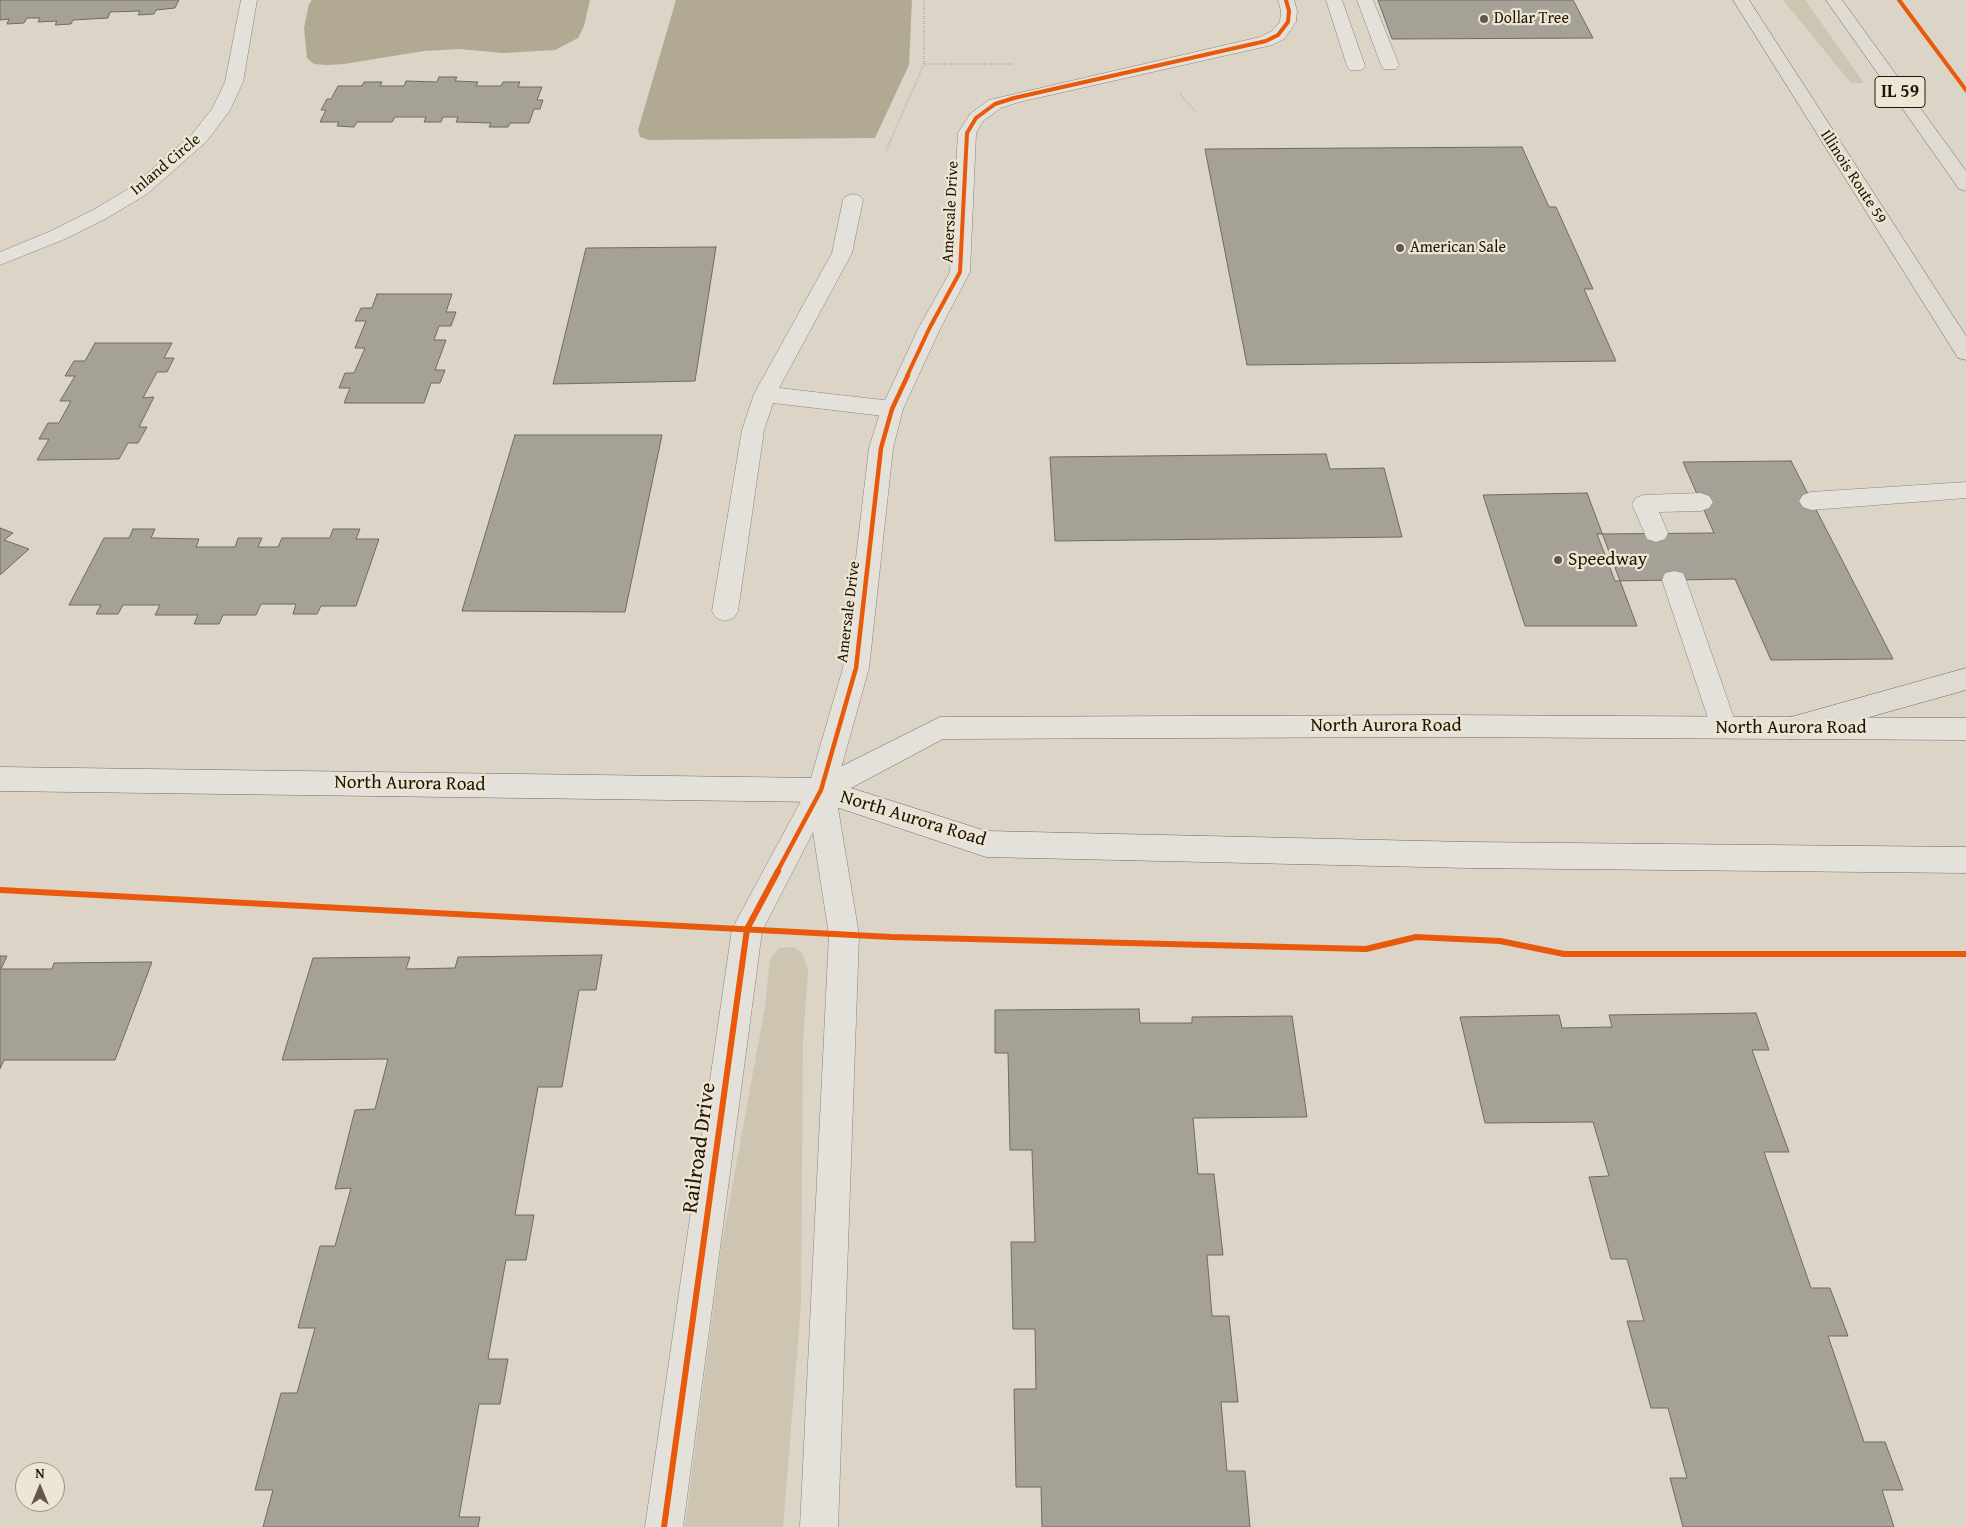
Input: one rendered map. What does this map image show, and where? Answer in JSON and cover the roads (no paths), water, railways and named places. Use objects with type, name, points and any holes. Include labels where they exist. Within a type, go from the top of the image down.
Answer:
[{"type":"main road","name":"Illinois Route 59","points":[[1741,0],[1966,353]]},
{"type":"main road","name":"IL 59","points":[[1834,0],[1965,182]]},
{"type":"main road","points":[[1791,728],[1966,679]]},
{"type":"street","name":"Inland Circle","points":[[0,259],[58,235],[100,214],[140,190],[199,138],[221,110],[234,82],[249,0]]},
{"type":"street","name":"Amersale Drive","points":[[821,790],[856,668],[881,448],[892,409],[929,329],[960,272],[967,133],[976,118],[995,104],[1014,98],[1266,41],[1278,35],[1288,22],[1289,11],[1286,0]]},
{"type":"street","points":[[1334,0],[1364,66],[1349,0]]},
{"type":"street","points":[[1365,0],[1390,65]]},
{"type":"street","points":[[725,611],[752,430],[765,394],[842,253],[853,200]]},
{"type":"street","points":[[765,394],[892,409]]},
{"type":"street","points":[[1811,501],[1966,490]]},
{"type":"street","points":[[1656,533],[1644,504],[1701,502]]},
{"type":"street","points":[[1674,580],[1724,727]]},
{"type":"street","name":"North Aurora Road","points":[[821,790],[940,728],[1724,727],[1966,729]]},
{"type":"street","name":"North Aurora Road","points":[[0,779],[821,790],[986,844],[1468,855],[1966,860]]},
{"type":"street","points":[[819,1527],[844,935],[821,790]]},
{"type":"street","name":"Railroad Drive","points":[[664,1527],[747,929],[821,790]]},
{"type":"place","name":"Dollar Tree","points":[[1484,19]]},
{"type":"place","name":"American Sale","points":[[1400,248]]},
{"type":"place","name":"Speedway","points":[[1558,560]]}]
